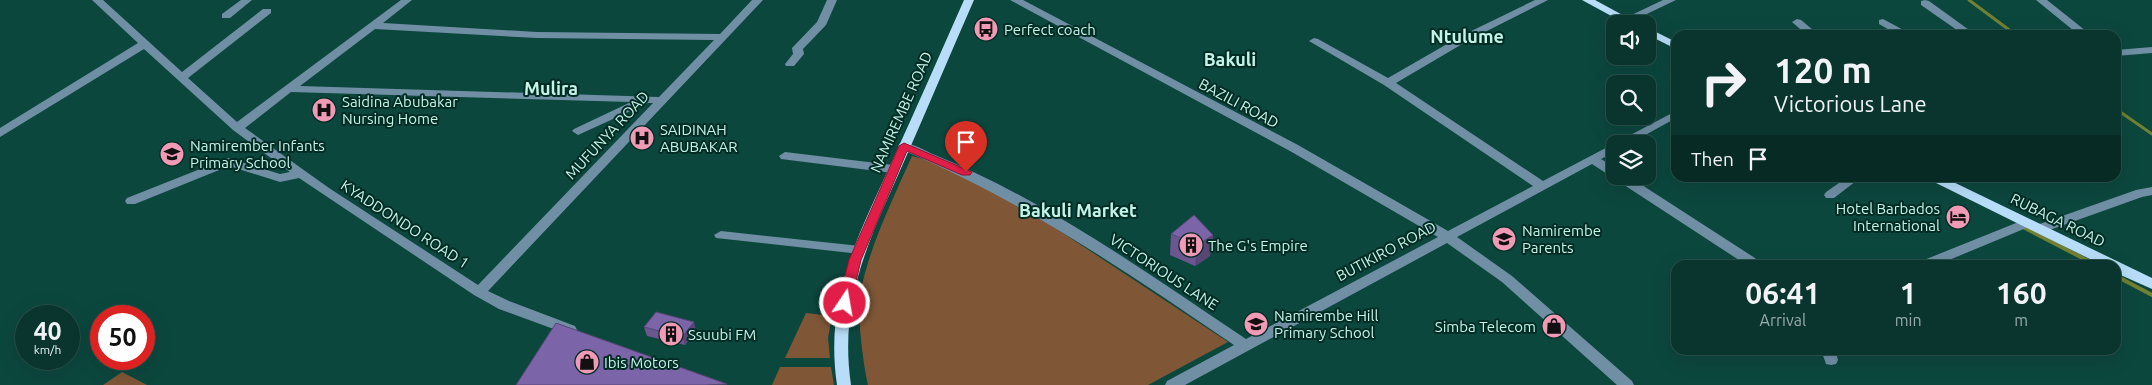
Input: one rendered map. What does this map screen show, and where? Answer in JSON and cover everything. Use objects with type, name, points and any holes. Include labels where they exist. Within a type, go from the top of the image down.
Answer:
[{"type":"main road","name":"NAMIREMBE ROAD","points":[[844,385],[841,346],[842,320],[848,286],[860,250],[893,169],[969,0]]},
{"type":"main road","points":[[1587,0],[1616,15]]},
{"type":"main road","points":[[1656,35],[1671,43]]},
{"type":"main road","name":"RUBAGA ROAD","points":[[1944,182],[2102,260]]},
{"type":"main road","points":[[2121,269],[2152,284]]},
{"type":"street","name":"KYADDONDO ROAD 1","points":[[97,0],[238,128],[300,174],[479,292],[504,305],[582,334]]},
{"type":"street","points":[[226,16],[247,0]]},
{"type":"street","points":[[238,128],[407,0]]},
{"type":"street","name":"MUFUNYA ROAD","points":[[479,292],[758,0]]},
{"type":"street","points":[[790,64],[799,54],[797,48],[822,23],[832,0]]},
{"type":"street","name":"BAZILI ROAD","points":[[1015,0],[1294,148],[1447,236],[1508,279],[1627,385]]},
{"type":"street","points":[[1388,83],[1465,38],[1544,0]]},
{"type":"street","points":[[1643,15],[1671,0]]},
{"type":"street","points":[[2041,0],[2080,30]]},
{"type":"street","points":[[1925,3],[1964,30]]},
{"type":"street","points":[[181,78],[267,12]]},
{"type":"street","points":[[1797,22],[1807,30]]},
{"type":"street","points":[[1883,22],[1897,30]]},
{"type":"street","points":[[374,26],[537,35],[722,37]]},
{"type":"street","points":[[1314,40],[1388,83],[1542,186]]},
{"type":"street","points":[[0,132],[144,44]]},
{"type":"street","points":[[2121,53],[2152,50]]},
{"type":"street","points":[[289,90],[662,100]]},
{"type":"street","points":[[578,131],[646,100]]},
{"type":"street","points":[[1637,135],[1671,117]]},
{"type":"street","name":"VICTORIOUS LANE","points":[[904,146],[953,166],[1018,200],[1092,244],[1245,345]]},
{"type":"street","name":"BUTIKIRO ROAD","points":[[1172,385],[1606,151]]},
{"type":"street","points":[[785,156],[893,169]]},
{"type":"street","points":[[1592,159],[1606,168]]},
{"type":"street","points":[[131,201],[228,162],[280,178],[300,174]]},
{"type":"street","points":[[1830,194],[1848,182]]},
{"type":"street","points":[[1633,185],[1748,260]]},
{"type":"street","points":[[2039,229],[2140,193],[2152,191]]},
{"type":"street","points":[[1936,260],[2026,223]]},
{"type":"street","points":[[721,235],[860,250]]},
{"type":"shaded area","points":[[912,156],[930,161],[1022,206],[1228,342],[1148,385],[868,385],[862,351],[859,310],[861,289],[877,238]]},
{"type":"shaded area","points":[[806,313],[832,316],[828,338],[830,358],[785,358]]},
{"type":"shaded area","points":[[780,367],[831,367],[834,385],[772,385]]},
{"type":"shaded area","points":[[122,372],[147,385],[103,385]]},
{"type":"building","points":[[1194,215],[1213,235],[1197,245],[1171,234]]},
{"type":"building","points":[[656,312],[694,322],[682,337],[644,327]]},
{"type":"building","points":[[556,323],[727,384],[516,385]]},
{"type":"waterway","points":[[1969,0],[2009,30]]},
{"type":"waterway","points":[[2121,112],[2152,134]]},
{"type":"waterway","points":[[2025,228],[2086,260]]},
{"type":"waterway","points":[[2121,279],[2152,295]]},
{"type":"place","name":"Perfect coach","points":[[986,29]]},
{"type":"place","name":"Saidina Abubakar Nursing Home","points":[[324,110]]},
{"type":"place","name":"SAIDINAH ABUBAKAR","points":[[642,138]]},
{"type":"place","name":"Namirember Infants Primary School","points":[[172,154]]},
{"type":"place","name":"Hotel Barbados International","points":[[1958,217]]},
{"type":"place","name":"Namirembe Parents","points":[[1504,239]]},
{"type":"place","name":"The G's Empire","points":[[1191,245]]},
{"type":"place","name":"Namirembe Hill Primary School","points":[[1256,324]]},
{"type":"place","name":"Simba Telecom","points":[[1554,326]]},
{"type":"place","name":"Ssuubi FM","points":[[671,334]]},
{"type":"place","name":"Ibis Motors","points":[[587,362]]},
{"type":"district","name":"Ntulume","points":[[1467,36]]},
{"type":"district","name":"Bakuli","points":[[1230,59]]},
{"type":"district","name":"Mulira","points":[[551,88]]},
{"type":"district","name":"Bakuli Market","points":[[1078,210]]},
{"type":"route","points":[[845,303],[855,260],[904,146],[966,172]]}]
